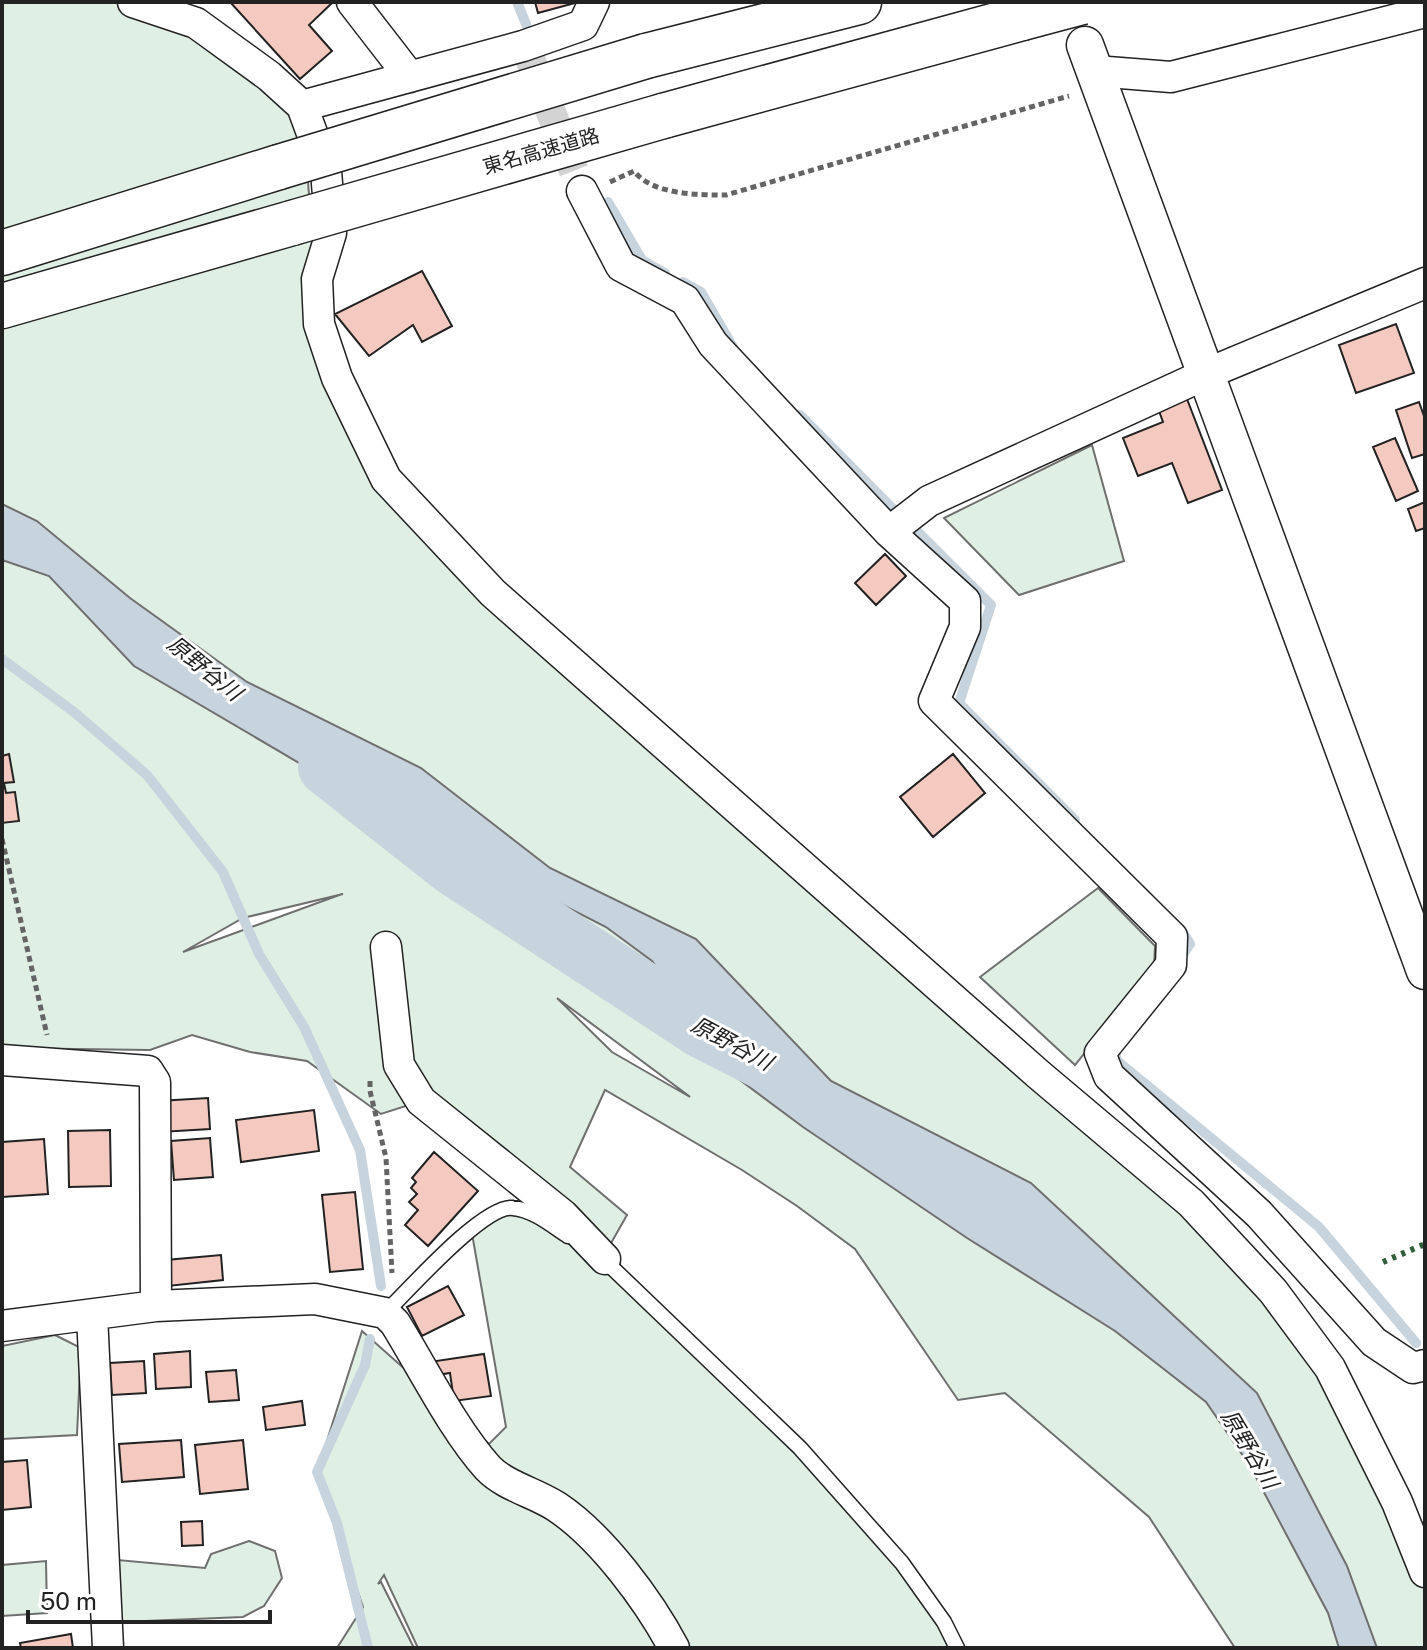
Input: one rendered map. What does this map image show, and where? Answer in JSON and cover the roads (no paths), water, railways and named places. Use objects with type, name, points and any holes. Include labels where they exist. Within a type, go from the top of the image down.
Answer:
[{"type":"highway","points":[[2,253],[646,56],[859,2]]},
{"type":"highway","name":"東名高速道路","points":[[2,306],[663,116],[1082,2]]},
{"type":"street","points":[[133,2],[196,23],[269,76],[302,106],[326,171],[331,233],[317,279],[319,324],[337,378],[386,479],[493,593],[1038,1074],[1191,1203],[1273,1291],[1330,1368],[1397,1502],[1425,1572]]},
{"type":"street","points":[[352,2],[410,77]]},
{"type":"street","points":[[302,106],[410,77],[527,53],[583,25],[594,2]]},
{"type":"street","points":[[1425,12],[1171,77],[1094,67],[1425,971]]},
{"type":"street","points":[[582,193],[621,266],[685,300],[713,344],[889,532],[965,601],[965,627],[934,701],[1172,937],[1171,965],[1100,1053],[1109,1076],[1259,1214],[1374,1342],[1413,1368],[1425,1365]]},
{"type":"street","points":[[889,532],[929,501],[1206,374],[1425,283]]},
{"type":"street","points":[[386,947],[399,1065],[421,1101],[563,1215],[605,1259]]},
{"type":"street","points":[[2,1060],[148,1071],[155,1082],[156,1306]]},
{"type":"street","points":[[2,1326],[156,1306],[315,1299],[385,1313],[395,1323],[488,1468],[559,1508],[602,1547],[657,1615],[674,1648]]},
{"type":"street","points":[[92,1315],[108,1648]]},
{"type":"lane","points":[[385,1313],[487,1215],[510,1207],[533,1213],[605,1259],[800,1448],[902,1563],[944,1622],[957,1648]]},
{"type":"water","points":[[2,504],[37,521],[130,598],[247,682],[421,768],[550,868],[696,939],[831,1081],[1031,1183],[1257,1393],[1347,1566],[1377,1648],[1339,1648],[1328,1613],[1250,1466],[1206,1402],[1115,1331],[967,1238],[803,1127],[732,1074],[652,961],[606,927],[391,817],[134,666],[49,576],[2,560]]},
{"type":"waterway","points":[[517,2],[526,24]]},
{"type":"waterway","points":[[608,202],[642,260],[665,273]]},
{"type":"waterway","points":[[683,282],[701,292],[733,347]]},
{"type":"waterway","points":[[800,415],[894,510]]},
{"type":"waterway","points":[[919,533],[991,605],[959,703],[1075,820]]},
{"type":"waterway","points":[[2,659],[74,712],[147,775],[223,872],[259,954],[304,1027],[360,1150],[381,1286]]},
{"type":"waterway","name":"原野谷川","points":[[327,767],[454,867],[703,1030],[770,1064]]},
{"type":"waterway","points":[[1180,959],[1190,944],[1181,929]]},
{"type":"waterway","points":[[1116,1056],[1115,1059],[1319,1227],[1416,1343]]},
{"type":"waterway","points":[[368,1648],[337,1523],[317,1472],[365,1365],[370,1339]]},
{"type":"tunnel","points":[[530,59],[582,191]]}]
